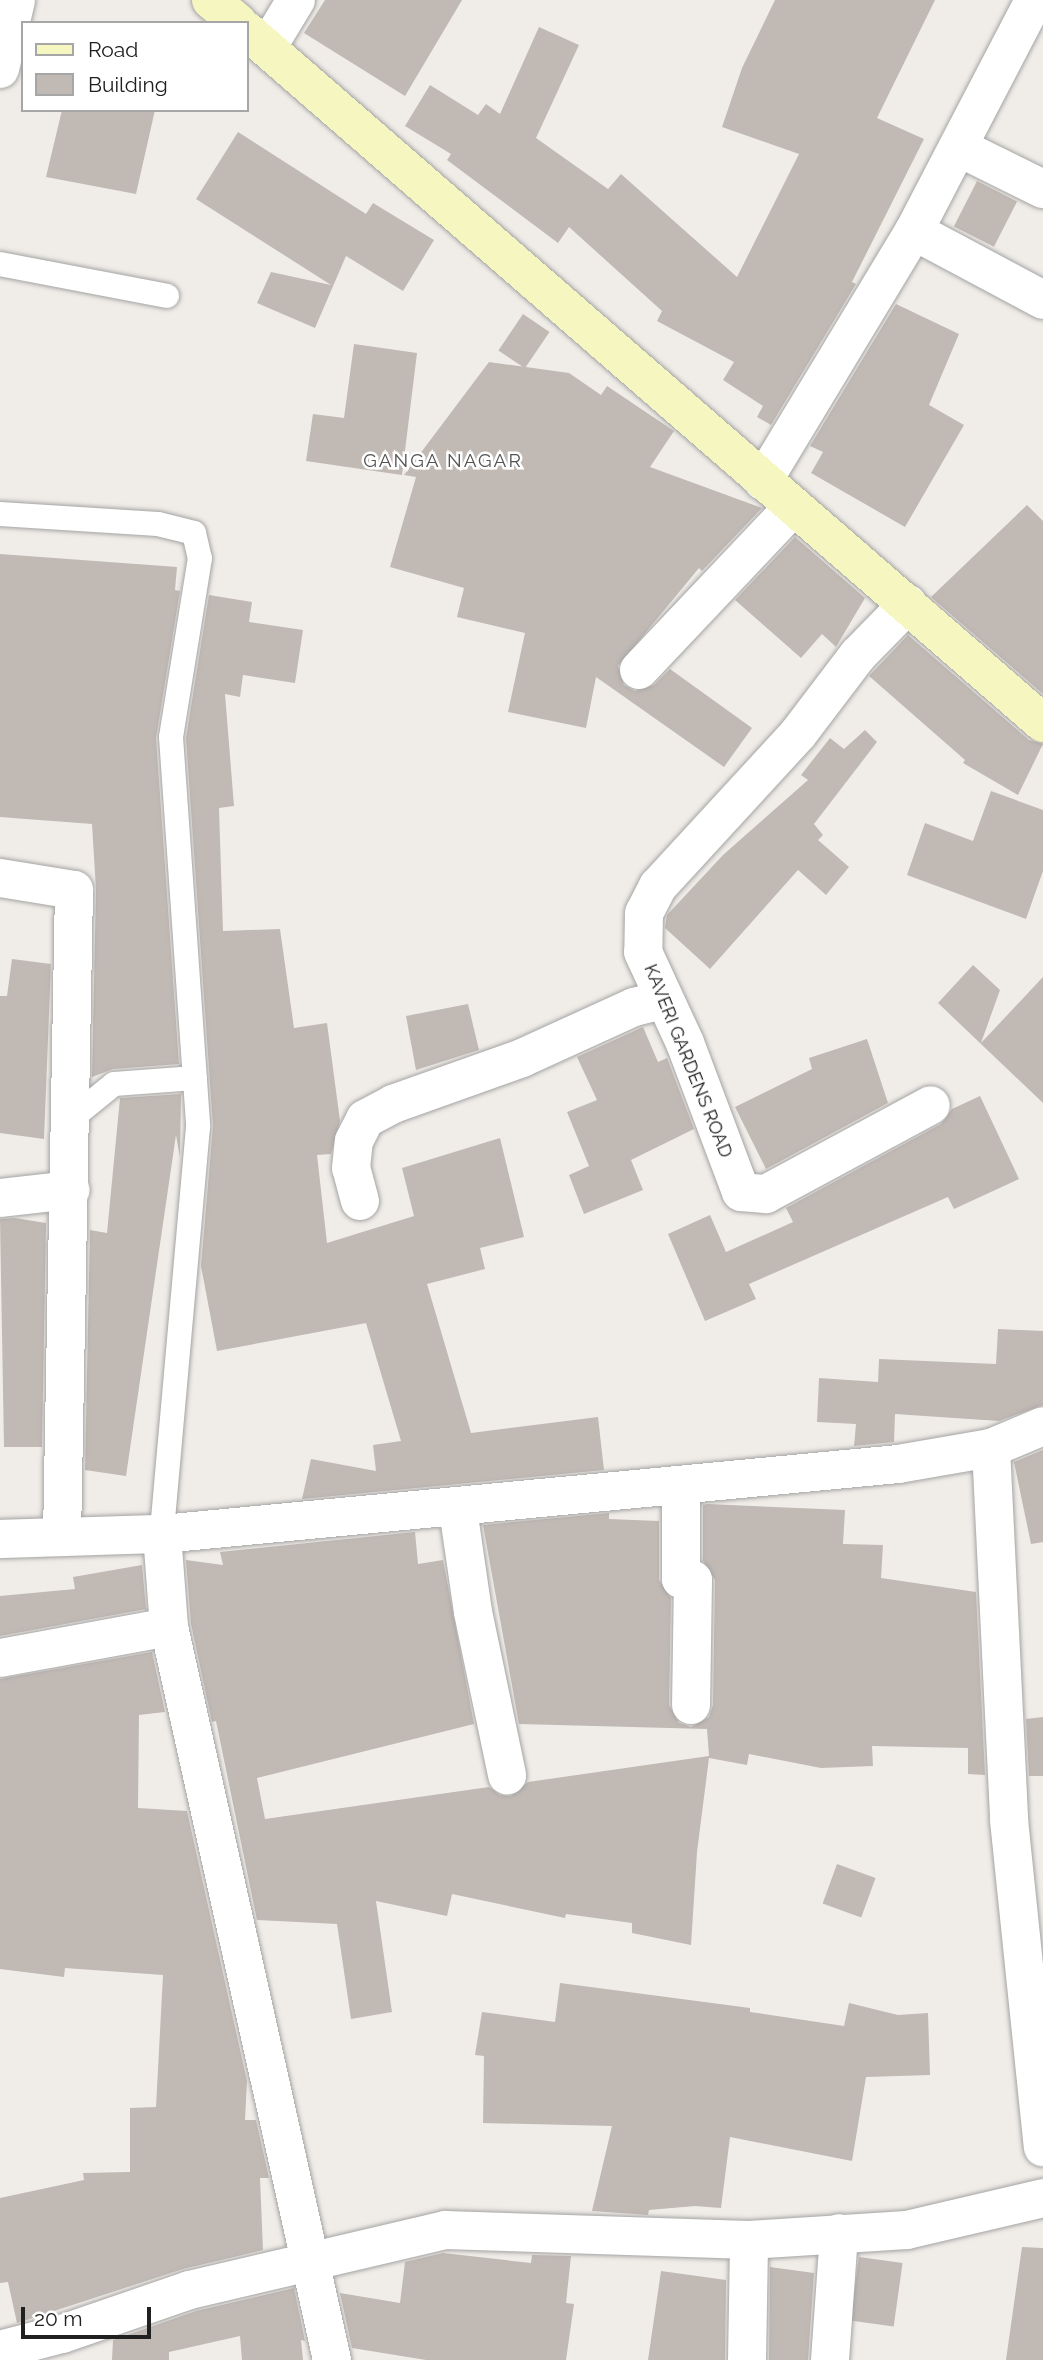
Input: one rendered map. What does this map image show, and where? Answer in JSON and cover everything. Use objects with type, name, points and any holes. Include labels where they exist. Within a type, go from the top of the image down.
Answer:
[{"type":"street","points":[[0,69],[16,0]]},
{"type":"street","points":[[211,0],[236,21]]},
{"type":"street","points":[[296,0],[257,39],[1043,723]]},
{"type":"street","points":[[763,481],[914,231],[1034,0]]},
{"type":"street","points":[[958,147],[1043,189]]},
{"type":"street","points":[[914,231],[1043,300]]},
{"type":"street","points":[[639,670],[793,507]]},
{"type":"street","name":"KAVERI GARDENS ROAD","points":[[908,604],[858,656],[798,734],[658,886],[644,914],[643,952],[741,1192],[766,1194],[931,1105]]},
{"type":"street","points":[[0,878],[74,890],[71,1190],[62,1537]]},
{"type":"street","points":[[360,1201],[351,1168],[354,1140],[365,1119],[393,1104],[522,1058],[634,1007],[663,1000]]},
{"type":"street","points":[[0,1198],[71,1190]]},
{"type":"street","points":[[0,1539],[162,1534],[458,1509],[898,1464],[991,1448],[1043,1426]]},
{"type":"street","points":[[991,1448],[1009,1820],[1043,2147]]},
{"type":"street","points":[[681,1487],[681,1579],[694,1580],[691,1705]]},
{"type":"street","points":[[458,1509],[473,1612],[507,1775]]},
{"type":"street","points":[[162,1534],[169,1627],[332,2360]]},
{"type":"street","points":[[0,1658],[169,1627]]},
{"type":"street","points":[[0,2350],[62,2334],[190,2290],[445,2230],[749,2240],[907,2230],[1043,2198]]},
{"type":"street","points":[[830,2360],[839,2233]]},
{"type":"street","points":[[747,2360],[749,2240]]},
{"type":"lane","points":[[0,264],[167,296]]},
{"type":"lane","points":[[0,514],[80,516],[194,533],[200,558],[172,737],[198,1128],[162,1534]]},
{"type":"lane","points":[[72,1118],[114,1084],[195,1078]]},
{"type":"building","points":[[325,0],[462,0],[405,96],[304,33]]},
{"type":"building","points":[[775,0],[935,0],[877,118],[924,139],[852,282],[856,284],[771,425],[757,417],[763,406],[723,380],[734,362],[657,321],[662,311],[569,227],[558,243],[447,160],[451,154],[405,126],[430,85],[478,115],[486,104],[500,114],[539,27],[579,45],[536,138],[608,189],[621,174],[737,277],[799,154],[722,127],[742,68]]},
{"type":"building","points":[[62,112],[155,112],[136,194],[46,177]]},
{"type":"building","points":[[238,132],[366,214],[373,203],[434,240],[403,291],[346,256],[315,328],[257,303],[271,272],[331,285],[196,199]]},
{"type":"building","points":[[977,181],[1017,201],[994,247],[954,226]]},
{"type":"building","points":[[896,304],[959,334],[929,405],[964,425],[905,527],[811,473],[823,452],[810,446]]},
{"type":"building","points":[[523,314],[550,332],[525,368],[498,350]]},
{"type":"building","points":[[354,344],[417,353],[402,475],[306,461],[313,414],[344,418]]},
{"type":"building","points":[[489,362],[569,373],[601,395],[607,386],[674,431],[650,467],[762,508],[702,571],[699,568],[618,666],[624,685],[635,691],[654,685],[670,669],[752,728],[724,767],[596,677],[586,728],[508,712],[525,633],[457,617],[464,588],[390,567],[416,477],[404,475]]},
{"type":"building","points":[[1027,505],[1043,521],[1043,694],[931,597]]},
{"type":"building","points":[[795,537],[865,598],[836,647],[822,634],[801,658],[735,600]]},
{"type":"building","points":[[0,554],[177,567],[175,590],[180,591],[156,738],[179,1064],[113,1069],[92,1077],[96,890],[92,824],[0,817]]},
{"type":"building","points":[[209,595],[252,602],[249,622],[303,630],[295,683],[243,675],[240,697],[225,694],[234,806],[219,808],[223,931],[280,929],[294,1028],[327,1023],[340,1121],[331,1154],[317,1155],[327,1243],[414,1216],[402,1168],[500,1138],[524,1237],[480,1248],[485,1269],[427,1284],[471,1433],[598,1417],[604,1470],[302,1499],[311,1459],[376,1471],[373,1445],[401,1441],[366,1323],[217,1351],[201,1266],[213,1126],[186,738]]},
{"type":"building","points":[[908,635],[1029,740],[1043,744],[1018,795],[963,763],[965,760],[869,676]]},
{"type":"building","points":[[865,730],[877,742],[814,824],[823,835],[818,840],[849,867],[826,895],[798,870],[710,969],[665,928],[667,915],[723,855],[808,780],[801,775],[830,738],[844,749]]},
{"type":"building","points":[[991,791],[1043,810],[1043,871],[1026,919],[907,875],[925,823],[973,841]]},
{"type":"building","points":[[12,959],[51,964],[44,1139],[0,1133],[0,996],[7,996]]},
{"type":"building","points":[[973,965],[1000,990],[981,1043],[1043,977],[1043,1103],[938,1003]]},
{"type":"building","points":[[468,1004],[479,1050],[416,1070],[406,1016]]},
{"type":"building","points":[[643,1027],[658,1062],[667,1058],[694,1129],[631,1160],[643,1190],[584,1214],[569,1175],[589,1166],[567,1112],[597,1100],[577,1057]]},
{"type":"building","points":[[867,1039],[888,1103],[766,1169],[735,1107],[812,1069],[809,1058]]},
{"type":"building","points":[[181,1094],[180,1158],[176,1135],[126,1476],[85,1470],[90,1230],[107,1233],[120,1098]]},
{"type":"building","points":[[980,1096],[1019,1179],[954,1209],[948,1197],[749,1284],[756,1299],[705,1321],[668,1234],[710,1215],[726,1252],[793,1222],[786,1208],[941,1124],[952,1109]]},
{"type":"building","points":[[15,1218],[46,1223],[42,1447],[4,1447],[0,1219]]},
{"type":"building","points":[[998,1329],[1043,1331],[1043,1405],[999,1421],[895,1414],[894,1442],[854,1446],[856,1424],[817,1422],[819,1378],[878,1382],[879,1359],[996,1364]]},
{"type":"building","points":[[1043,1450],[1043,1542],[1031,1544],[1014,1462]]},
{"type":"building","points":[[703,1505],[845,1510],[843,1544],[883,1545],[881,1578],[976,1592],[985,1775],[968,1774],[968,1748],[872,1746],[873,1766],[821,1768],[749,1754],[747,1765],[709,1758],[697,1852],[691,1945],[632,1933],[632,1923],[566,1914],[565,1918],[452,1894],[447,1916],[376,1901],[392,2012],[351,2019],[337,1924],[257,1920],[216,1721],[212,1722],[191,1624],[186,1560],[223,1565],[220,1552],[415,1532],[418,1564],[443,1560],[474,1724],[257,1778],[265,1819],[489,1787],[500,1795],[511,1796],[528,1782],[709,1756],[707,1729],[519,1724],[483,1525],[609,1513],[609,1519],[659,1521],[659,1580],[671,1598],[669,1705],[679,1723],[691,1727],[709,1717],[713,1705],[715,1580],[703,1561]]},
{"type":"building","points":[[142,1565],[146,1609],[0,1636],[0,1596],[75,1589],[73,1577]]},
{"type":"building","points":[[152,1652],[165,1712],[139,1715],[138,1808],[187,1811],[247,2081],[245,2120],[256,2120],[269,2178],[260,2178],[263,2250],[183,2269],[17,2323],[8,2282],[0,2283],[0,2198],[84,2180],[83,2173],[130,2172],[130,2108],[156,2107],[163,1975],[65,1968],[64,1977],[0,1969],[0,1679]]},
{"type":"building","points":[[1043,1717],[1043,1776],[1029,1776],[1026,1719]]},
{"type":"building","points":[[837,1864],[876,1878],[861,1917],[823,1903]]},
{"type":"building","points":[[560,1983],[750,2008],[750,2012],[844,2026],[849,2003],[898,2015],[928,2013],[930,2075],[866,2077],[852,2161],[730,2137],[721,2208],[695,2206],[649,2210],[648,2215],[592,2211],[612,2126],[483,2123],[484,2056],[475,2055],[482,2012],[555,2022]]},
{"type":"building","points":[[1022,2247],[1043,2248],[1043,2360],[1006,2360]]},
{"type":"building","points":[[443,2253],[531,2263],[532,2255],[571,2256],[566,2303],[574,2304],[566,2360],[426,2360],[352,2348],[340,2293],[400,2303],[405,2262]]},
{"type":"building","points":[[859,2257],[903,2263],[894,2327],[850,2320]]},
{"type":"building","points":[[770,2267],[814,2273],[808,2360],[769,2360]]},
{"type":"building","points":[[661,2271],[726,2280],[725,2360],[648,2360]]},
{"type":"building","points":[[294,2288],[305,2341],[301,2340],[303,2360],[242,2360],[240,2336],[169,2352],[169,2360],[112,2360],[113,2340],[196,2311]]},
{"type":"district","name":"GANGA NAGAR","points":[[443,461]]}]
